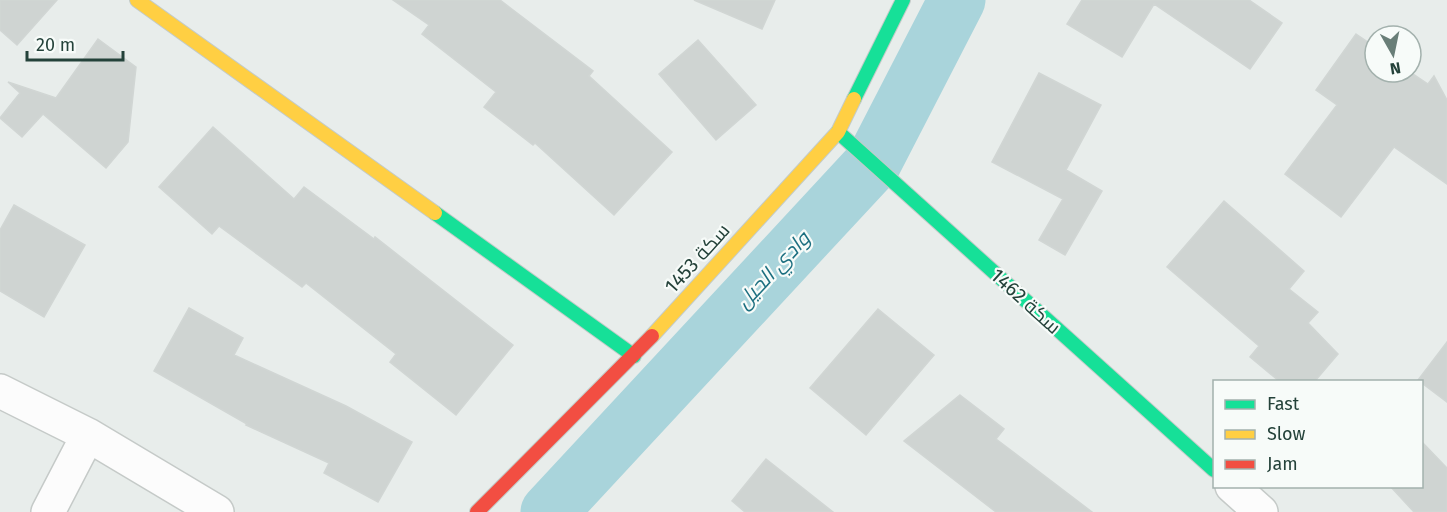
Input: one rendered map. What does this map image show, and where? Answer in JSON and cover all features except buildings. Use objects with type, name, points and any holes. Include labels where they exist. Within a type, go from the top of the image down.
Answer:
[{"type":"street","points":[[136,0],[634,356]]},
{"type":"street","name":"سكة 1453","points":[[477,512],[634,356],[838,132],[903,0]]},
{"type":"street","name":"سكة 1462","points":[[838,132],[1213,468]]},
{"type":"street","points":[[0,391],[88,435],[218,512]]},
{"type":"street","points":[[48,512],[88,435]]},
{"type":"street","points":[[1234,488],[1261,512]]},
{"type":"waterway","name":"وادي الحيل","points":[[549,512],[873,163],[957,0]]},
{"type":"traffic: fast","points":[[854,99],[903,0]]},
{"type":"traffic: fast","points":[[838,132],[1213,469]]},
{"type":"traffic: fast","points":[[435,213],[634,356]]},
{"type":"traffic: slow","points":[[137,0],[435,213]]},
{"type":"traffic: slow","points":[[652,336],[838,132],[854,99]]},
{"type":"traffic: jam","points":[[477,512],[652,336]]}]
